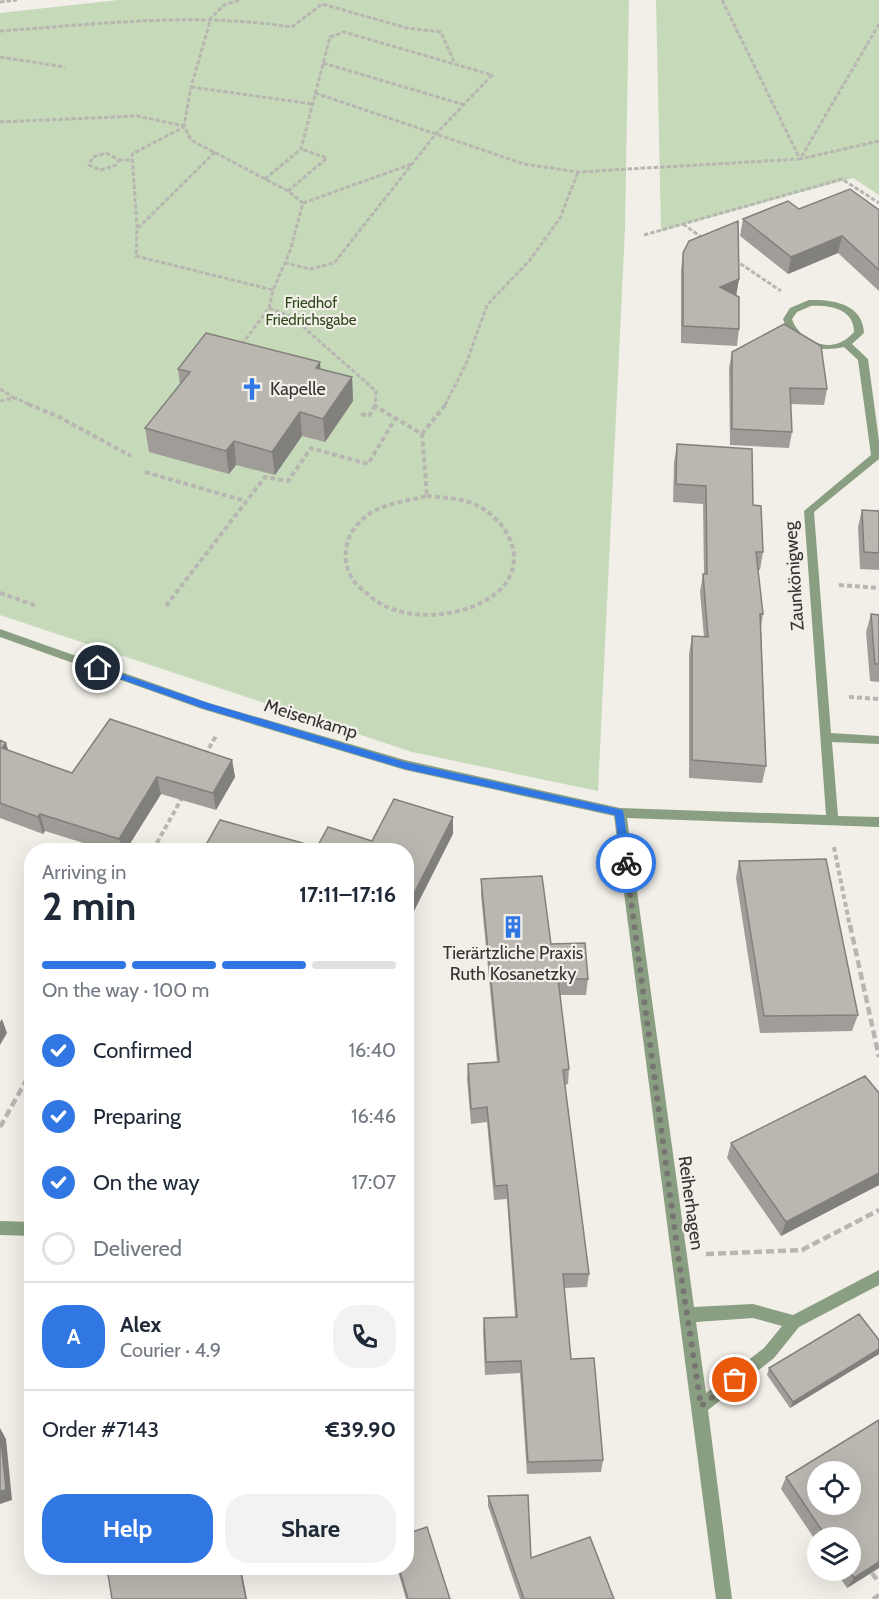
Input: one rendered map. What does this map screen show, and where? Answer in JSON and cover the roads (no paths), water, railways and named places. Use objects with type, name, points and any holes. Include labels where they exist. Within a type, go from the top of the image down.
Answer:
[{"type":"street","points":[[825,303],[850,312],[857,318],[860,333],[846,344],[814,346],[791,334],[786,325],[787,316],[801,305],[825,303]]},
{"type":"street","name":"Zaunkönigweg","points":[[832,820],[809,511],[876,456],[863,359],[846,344]]},
{"type":"street","name":"Meisenkamp","points":[[0,633],[229,713],[405,765],[620,813]]},
{"type":"street","points":[[825,737],[879,740]]},
{"type":"street","points":[[620,813],[879,822]]},
{"type":"street","name":"Reiherhagen","points":[[620,813],[678,1255],[701,1406],[724,1599]]},
{"type":"street","points":[[0,1228],[24,1229]]},
{"type":"street","points":[[701,1406],[769,1353],[794,1322],[879,1277]]},
{"type":"street","points":[[687,1315],[753,1311],[794,1322]]},
{"type":"place","name":"Kapelle","points":[[252,389]]},
{"type":"place","name":"Tierärtzliche Praxis Ruth Kosanetzky","points":[[513,927]]},
{"type":"park label","name":"Friedhof Friedrichsgabe","points":[[311,312]]}]
